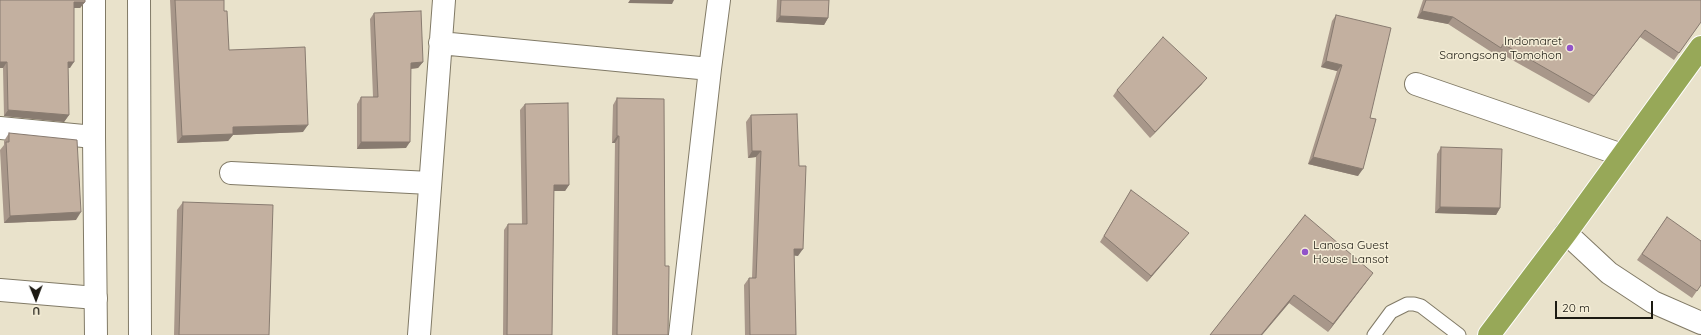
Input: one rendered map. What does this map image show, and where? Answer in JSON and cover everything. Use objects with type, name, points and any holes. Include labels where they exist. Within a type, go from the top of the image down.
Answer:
[{"type":"highway","points":[[1489,335],[1566,233],[1701,47]]},
{"type":"street","points":[[94,0],[96,335]]},
{"type":"street","points":[[139,0],[140,335]]},
{"type":"street","points":[[419,335],[444,0]]},
{"type":"street","points":[[680,335],[719,0]]},
{"type":"street","points":[[440,43],[710,69]]},
{"type":"street","points":[[1416,84],[1622,155]]},
{"type":"street","points":[[0,128],[94,138]]},
{"type":"street","points":[[231,173],[430,183]]},
{"type":"street","points":[[1566,233],[1609,274],[1654,302],[1701,323]]},
{"type":"street","points":[[0,290],[96,298]]},
{"type":"lane","points":[[1374,335],[1391,312],[1399,307],[1414,304],[1421,306],[1459,335]]},
{"type":"building","points":[[0,0],[85,0],[85,2],[74,2],[74,62],[68,62],[69,115],[8,110],[7,62],[0,62]]},
{"type":"building","points":[[175,0],[224,0],[224,11],[227,11],[229,50],[305,47],[308,125],[233,127],[233,134],[182,136]]},
{"type":"building","points":[[781,0],[829,0],[828,18],[780,16]]},
{"type":"building","points":[[1426,0],[1701,0],[1701,22],[1679,53],[1645,30],[1594,96],[1503,44],[1501,48],[1453,17],[1422,11]]},
{"type":"building","points":[[421,11],[423,62],[411,63],[410,142],[361,142],[361,97],[378,97],[374,13]]},
{"type":"building","points":[[1336,15],[1391,28],[1370,118],[1376,119],[1363,169],[1313,157],[1342,65],[1326,61]]},
{"type":"building","points":[[1163,37],[1207,78],[1155,132],[1117,90]]},
{"type":"building","points":[[617,98],[664,99],[665,266],[669,266],[668,335],[617,335],[619,136],[617,136]]},
{"type":"building","points":[[568,103],[569,185],[554,185],[552,335],[507,335],[508,224],[527,224],[525,104]]},
{"type":"building","points":[[797,114],[799,166],[806,166],[803,249],[794,249],[796,335],[750,335],[749,278],[756,278],[761,151],[752,151],[751,115]]},
{"type":"building","points":[[9,133],[77,140],[81,212],[10,216],[6,142],[9,142]]},
{"type":"building","points":[[1441,147],[1502,149],[1500,208],[1440,207]]},
{"type":"building","points":[[1131,190],[1189,233],[1151,276],[1104,236]]},
{"type":"building","points":[[183,202],[273,205],[269,335],[179,335]]},
{"type":"building","name":"Lanosa Guest House Lansot","points":[[1305,215],[1373,273],[1333,324],[1294,295],[1261,335],[1210,335]]},
{"type":"building","points":[[1667,217],[1701,241],[1701,285],[1697,291],[1642,254]]},
{"type":"place","name":"Indomaret Sarongsong Tomohon","points":[[1570,48]]},
{"type":"place","name":"Lanosa Guest House Lansot","points":[[1305,252]]}]
